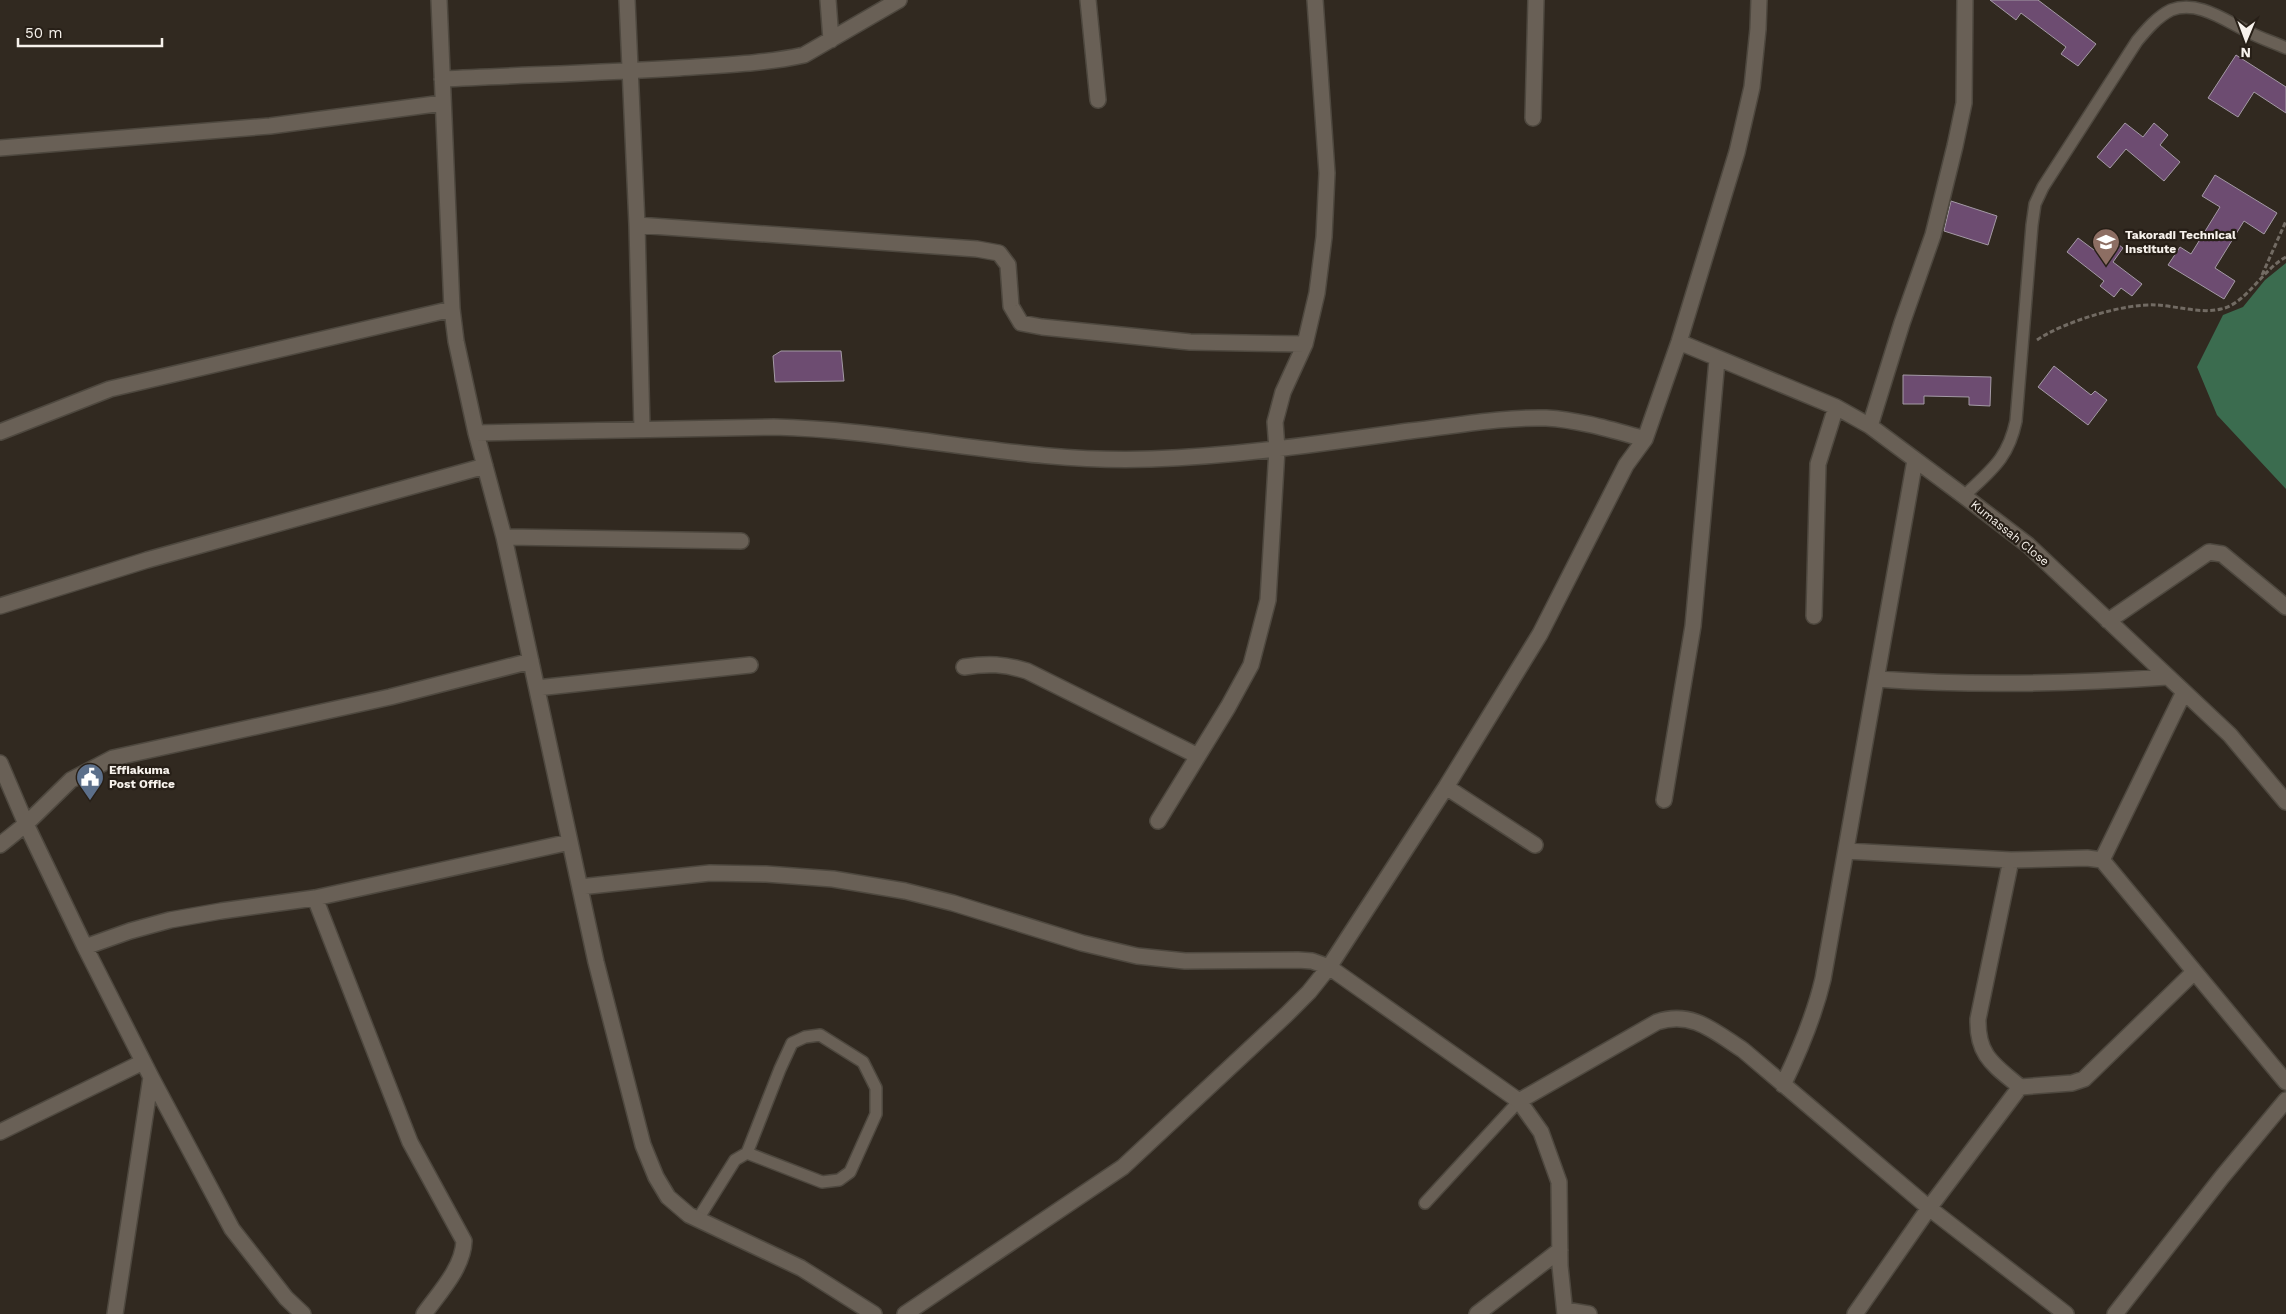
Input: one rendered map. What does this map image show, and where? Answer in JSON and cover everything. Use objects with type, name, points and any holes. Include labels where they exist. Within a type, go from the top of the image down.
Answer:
[{"type":"street","points":[[438,0],[452,308],[476,433],[504,537],[598,972],[643,1145],[656,1177],[668,1197],[698,1220],[801,1268],[874,1314]]},
{"type":"street","points":[[627,0],[637,225],[642,429]]},
{"type":"street","points":[[828,0],[831,40]]},
{"type":"street","points":[[442,78],[630,71],[762,62],[788,58],[804,55],[899,0]]},
{"type":"street","points":[[1088,0],[1098,100]]},
{"type":"street","points":[[1158,821],[1251,665],[1268,600],[1277,449],[1276,411],[1305,344],[1317,293],[1324,237],[1327,173],[1315,0]]},
{"type":"street","points":[[1533,118],[1536,0]]},
{"type":"street","points":[[910,1312],[1123,1167],[1286,1015],[1309,992],[1329,967],[1446,787],[1540,634],[1626,465],[1645,439],[1679,342],[1737,152],[1752,87],[1758,29],[1758,0]]},
{"type":"street","points":[[1870,426],[1902,323],[1933,235],[1955,146],[1964,103],[1965,0]]},
{"type":"street","points":[[0,148],[270,126],[443,103]]},
{"type":"street","points":[[637,225],[977,249],[1000,253],[1008,265],[1011,306],[1020,323],[1042,327],[1190,342],[1305,344]]},
{"type":"street","points":[[0,432],[110,389],[452,308]]},
{"type":"street","name":"Kumassah Close","points":[[1679,342],[1718,360],[1836,407],[1870,426],[1964,496],[2028,545],[2230,735],[2286,802]]},
{"type":"street","points":[[1664,800],[1693,626],[1718,360]]},
{"type":"street","points":[[1814,616],[1818,464],[1836,407]]},
{"type":"street","points":[[476,433],[774,426],[820,428],[1082,460],[1152,459],[1277,449],[1500,420],[1546,418],[1584,422],[1645,439]]},
{"type":"street","points":[[1783,1085],[1804,1044],[1815,1014],[1823,979],[1915,460]]},
{"type":"street","points":[[0,606],[148,560],[485,466]]},
{"type":"street","points":[[504,537],[741,541]]},
{"type":"street","points":[[2108,621],[2209,552],[2222,554],[2286,607]]},
{"type":"street","points":[[0,845],[26,824],[71,780],[114,758],[390,697],[531,661]]},
{"type":"street","points":[[964,667],[989,663],[1008,665],[1028,671],[1198,756]]},
{"type":"street","points":[[537,688],[750,666]]},
{"type":"street","points":[[1877,679],[1996,684],[2084,682],[2167,677]]},
{"type":"street","points":[[2102,860],[2184,692]]},
{"type":"street","points":[[0,763],[26,824],[85,946],[143,1062],[232,1229],[286,1298],[303,1314]]},
{"type":"street","points":[[1446,787],[1534,845]]},
{"type":"street","points":[[85,946],[170,920],[221,910],[315,898],[570,842]]},
{"type":"street","points":[[1846,851],[2011,860],[2087,858],[2102,860],[2193,973],[2286,1082]]},
{"type":"street","points":[[2011,860],[1978,1019],[1978,1031],[1980,1046],[1989,1059],[2020,1087],[2072,1083],[2084,1079],[2193,973]]},
{"type":"street","points":[[580,887],[710,873],[766,874],[832,879],[905,891],[953,903],[1082,943],[1138,956],[1184,961],[1298,960],[1312,961],[1329,967],[1519,1101],[1541,1132],[1558,1182],[1560,1250],[1565,1312],[1589,1314]]},
{"type":"street","points":[[315,898],[410,1142],[464,1241],[458,1262],[424,1314]]},
{"type":"street","points":[[1519,1101],[1657,1022],[1669,1018],[1681,1018],[1711,1029],[1743,1050],[1929,1208],[2066,1314]]},
{"type":"street","points":[[0,1132],[143,1062]]},
{"type":"street","points":[[115,1314],[151,1077]]},
{"type":"street","points":[[1855,1314],[1929,1208],[2020,1087]]},
{"type":"street","points":[[2115,1314],[2222,1176],[2286,1100]]},
{"type":"street","points":[[1477,1314],[1560,1250]]},
{"type":"lane","points":[[1964,496],[2002,458],[2012,441],[2016,421],[2035,204],[2043,187],[2137,40],[2154,21],[2172,10],[2192,6],[2214,13],[2248,32],[2286,48]]},
{"type":"lane","points":[[698,1220],[735,1160],[746,1153],[792,1043],[805,1037],[820,1035],[863,1062],[876,1088],[876,1114],[850,1172],[839,1180],[822,1182],[746,1153]]},
{"type":"lane","points":[[1425,1203],[1519,1101]]},
{"type":"path","points":[[2262,276],[2286,221]]},
{"type":"path","points":[[2022,350],[2049,332],[2120,308],[2155,305],[2197,310],[2221,310],[2238,302],[2262,276],[2286,257]]},
{"type":"green space","points":[[2286,263],[2286,489],[2217,415],[2197,367],[2223,315],[2243,307],[2265,280]]},
{"type":"building","points":[[1990,0],[2038,0],[2096,44],[2078,66],[2061,54],[2066,47],[2021,13],[2016,20]]},
{"type":"building","points":[[2236,55],[2286,87],[2286,113],[2254,92],[2238,117],[2208,98]]},
{"type":"building","points":[[2125,123],[2143,137],[2154,123],[2168,135],[2160,145],[2180,162],[2164,181],[2126,149],[2110,168],[2097,157]]},
{"type":"building","points":[[2215,175],[2277,213],[2264,234],[2244,221],[2215,268],[2235,281],[2224,299],[2168,265],[2180,247],[2191,254],[2220,207],[2202,196]]},
{"type":"building","points":[[1951,201],[1997,216],[1988,245],[1944,231]]},
{"type":"building","points":[[2106,235],[2123,248],[2113,262],[2142,284],[2132,296],[2121,288],[2114,297],[2100,286],[2104,281],[2067,252],[2078,238],[2094,250]]},
{"type":"building","points":[[781,351],[841,351],[844,381],[775,382],[773,356]]},
{"type":"building","points":[[2054,366],[2091,395],[2095,391],[2107,400],[2088,425],[2038,387]]},
{"type":"building","points":[[1903,375],[1991,377],[1990,406],[1969,405],[1969,397],[1924,396],[1924,404],[1903,404]]},
{"type":"place","name":"Takoradi Technical Institute","points":[[2106,266]]},
{"type":"place","name":"Effiakuma Post Office","points":[[90,801]]}]
